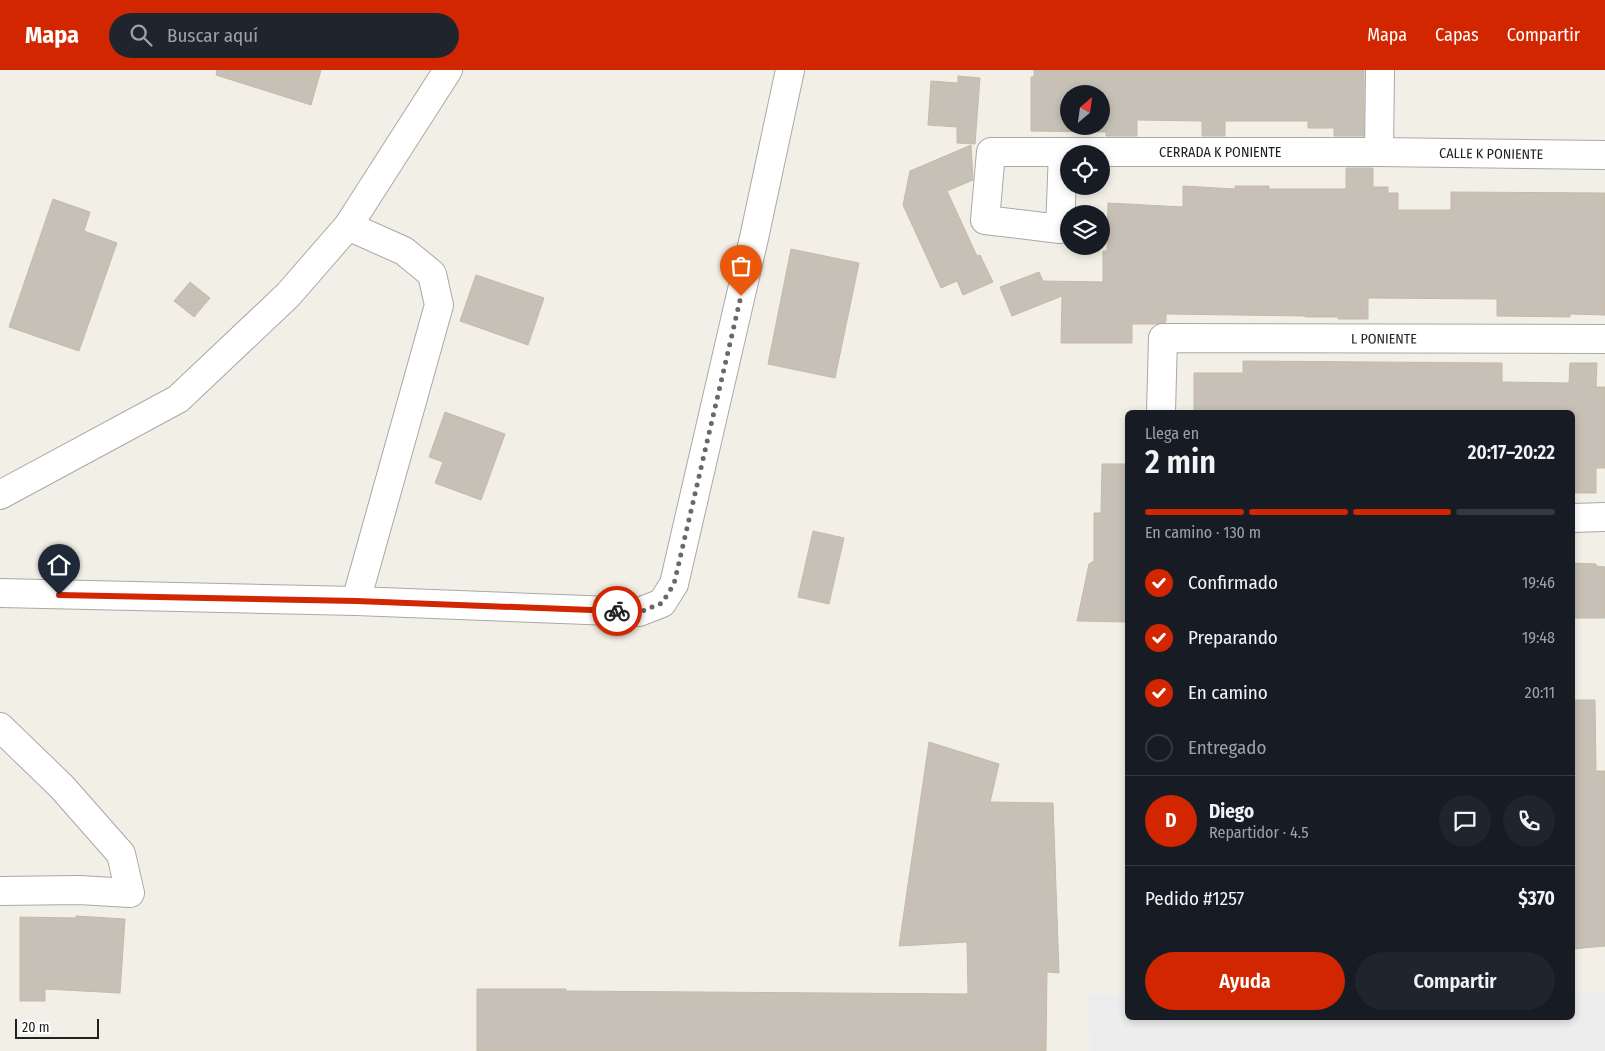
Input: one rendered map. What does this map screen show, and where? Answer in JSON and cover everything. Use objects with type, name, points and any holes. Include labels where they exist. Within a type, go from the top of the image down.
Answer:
[{"type":"street","points":[[0,495],[178,399],[288,294],[348,226],[448,70]]},
{"type":"street","points":[[0,594],[356,601],[640,612],[662,603],[674,584],[752,247],[790,70]]},
{"type":"street","points":[[1379,152],[1380,70]]},
{"type":"street","name":"CERRADA K PONIENTE","points":[[1110,152],[1379,152]]},
{"type":"street","name":"CALLE K PONIENTE","points":[[1379,152],[1605,155]]},
{"type":"street","points":[[348,226],[404,251],[432,274],[438,305],[356,601]]},
{"type":"street","name":"L PONIENTE","points":[[1161,410],[1163,338],[1605,339]]},
{"type":"street","points":[[1575,518],[1605,517]]},
{"type":"street","points":[[0,727],[62,787],[121,854],[130,893],[79,890],[0,891]]},
{"type":"shaded area","points":[[1605,991],[1605,1051],[1090,1051],[1088,994],[1125,995],[1125,1020],[1575,1020],[1575,992]]},
{"type":"building","points":[[217,70],[321,70],[311,105],[216,75]]},
{"type":"building","points":[[1034,70],[1364,70],[1364,136],[1334,136],[1334,128],[1308,128],[1308,121],[1225,121],[1225,136],[1202,136],[1202,121],[1137,120],[1137,136],[1106,136],[1110,135],[1110,85],[1060,85],[1060,131],[1031,131],[1031,77],[1034,77]]},
{"type":"building","points":[[958,76],[980,78],[975,144],[957,143],[957,127],[928,125],[931,81],[958,83]]},
{"type":"building","points":[[971,145],[973,180],[947,191],[977,256],[980,255],[993,282],[963,295],[957,281],[941,288],[903,205],[910,171]]},
{"type":"building","points":[[1346,168],[1373,168],[1373,187],[1388,187],[1388,193],[1398,193],[1398,210],[1451,210],[1451,192],[1605,193],[1605,315],[1570,314],[1570,317],[1497,316],[1497,299],[1368,298],[1368,319],[1166,314],[1166,322],[1132,324],[1132,343],[1061,343],[1062,296],[1012,316],[1000,287],[1039,272],[1043,281],[1103,282],[1103,255],[1110,255],[1110,205],[1108,203],[1183,207],[1183,186],[1235,189],[1235,186],[1269,186],[1269,189],[1346,189]]},
{"type":"building","points":[[53,199],[90,212],[84,231],[117,243],[79,351],[9,327]]},
{"type":"building","points":[[791,249],[859,263],[835,378],[768,364]]},
{"type":"building","points":[[476,275],[544,298],[528,345],[460,321]]},
{"type":"building","points":[[190,282],[210,298],[194,317],[174,301]]},
{"type":"building","points":[[1243,361],[1502,363],[1502,382],[1569,383],[1570,363],[1597,363],[1596,387],[1605,387],[1605,468],[1596,468],[1596,493],[1575,493],[1575,410],[1194,410],[1194,373],[1243,373]]},
{"type":"building","points":[[445,412],[505,434],[481,500],[435,483],[443,462],[429,457]]},
{"type":"building","points":[[1102,464],[1125,464],[1125,622],[1077,621],[1089,564],[1094,561],[1094,513],[1101,513]]},
{"type":"building","points":[[813,531],[844,538],[829,604],[798,597]]},
{"type":"building","points":[[1575,563],[1596,564],[1596,566],[1605,567],[1605,618],[1575,618]]},
{"type":"building","points":[[1575,700],[1595,700],[1596,771],[1605,771],[1605,946],[1575,949]]},
{"type":"building","points":[[929,742],[999,764],[990,802],[1053,803],[1059,973],[1047,972],[1046,1051],[477,1051],[477,989],[968,994],[967,942],[899,946]]},
{"type":"building","points":[[76,916],[125,919],[120,993],[45,989],[45,1001],[20,1001],[20,917],[76,918]]},
{"type":"way so far","points":[[617,611],[640,612],[662,603],[674,584],[741,296]]},
{"type":"route","points":[[59,595],[356,601],[617,611]]}]
